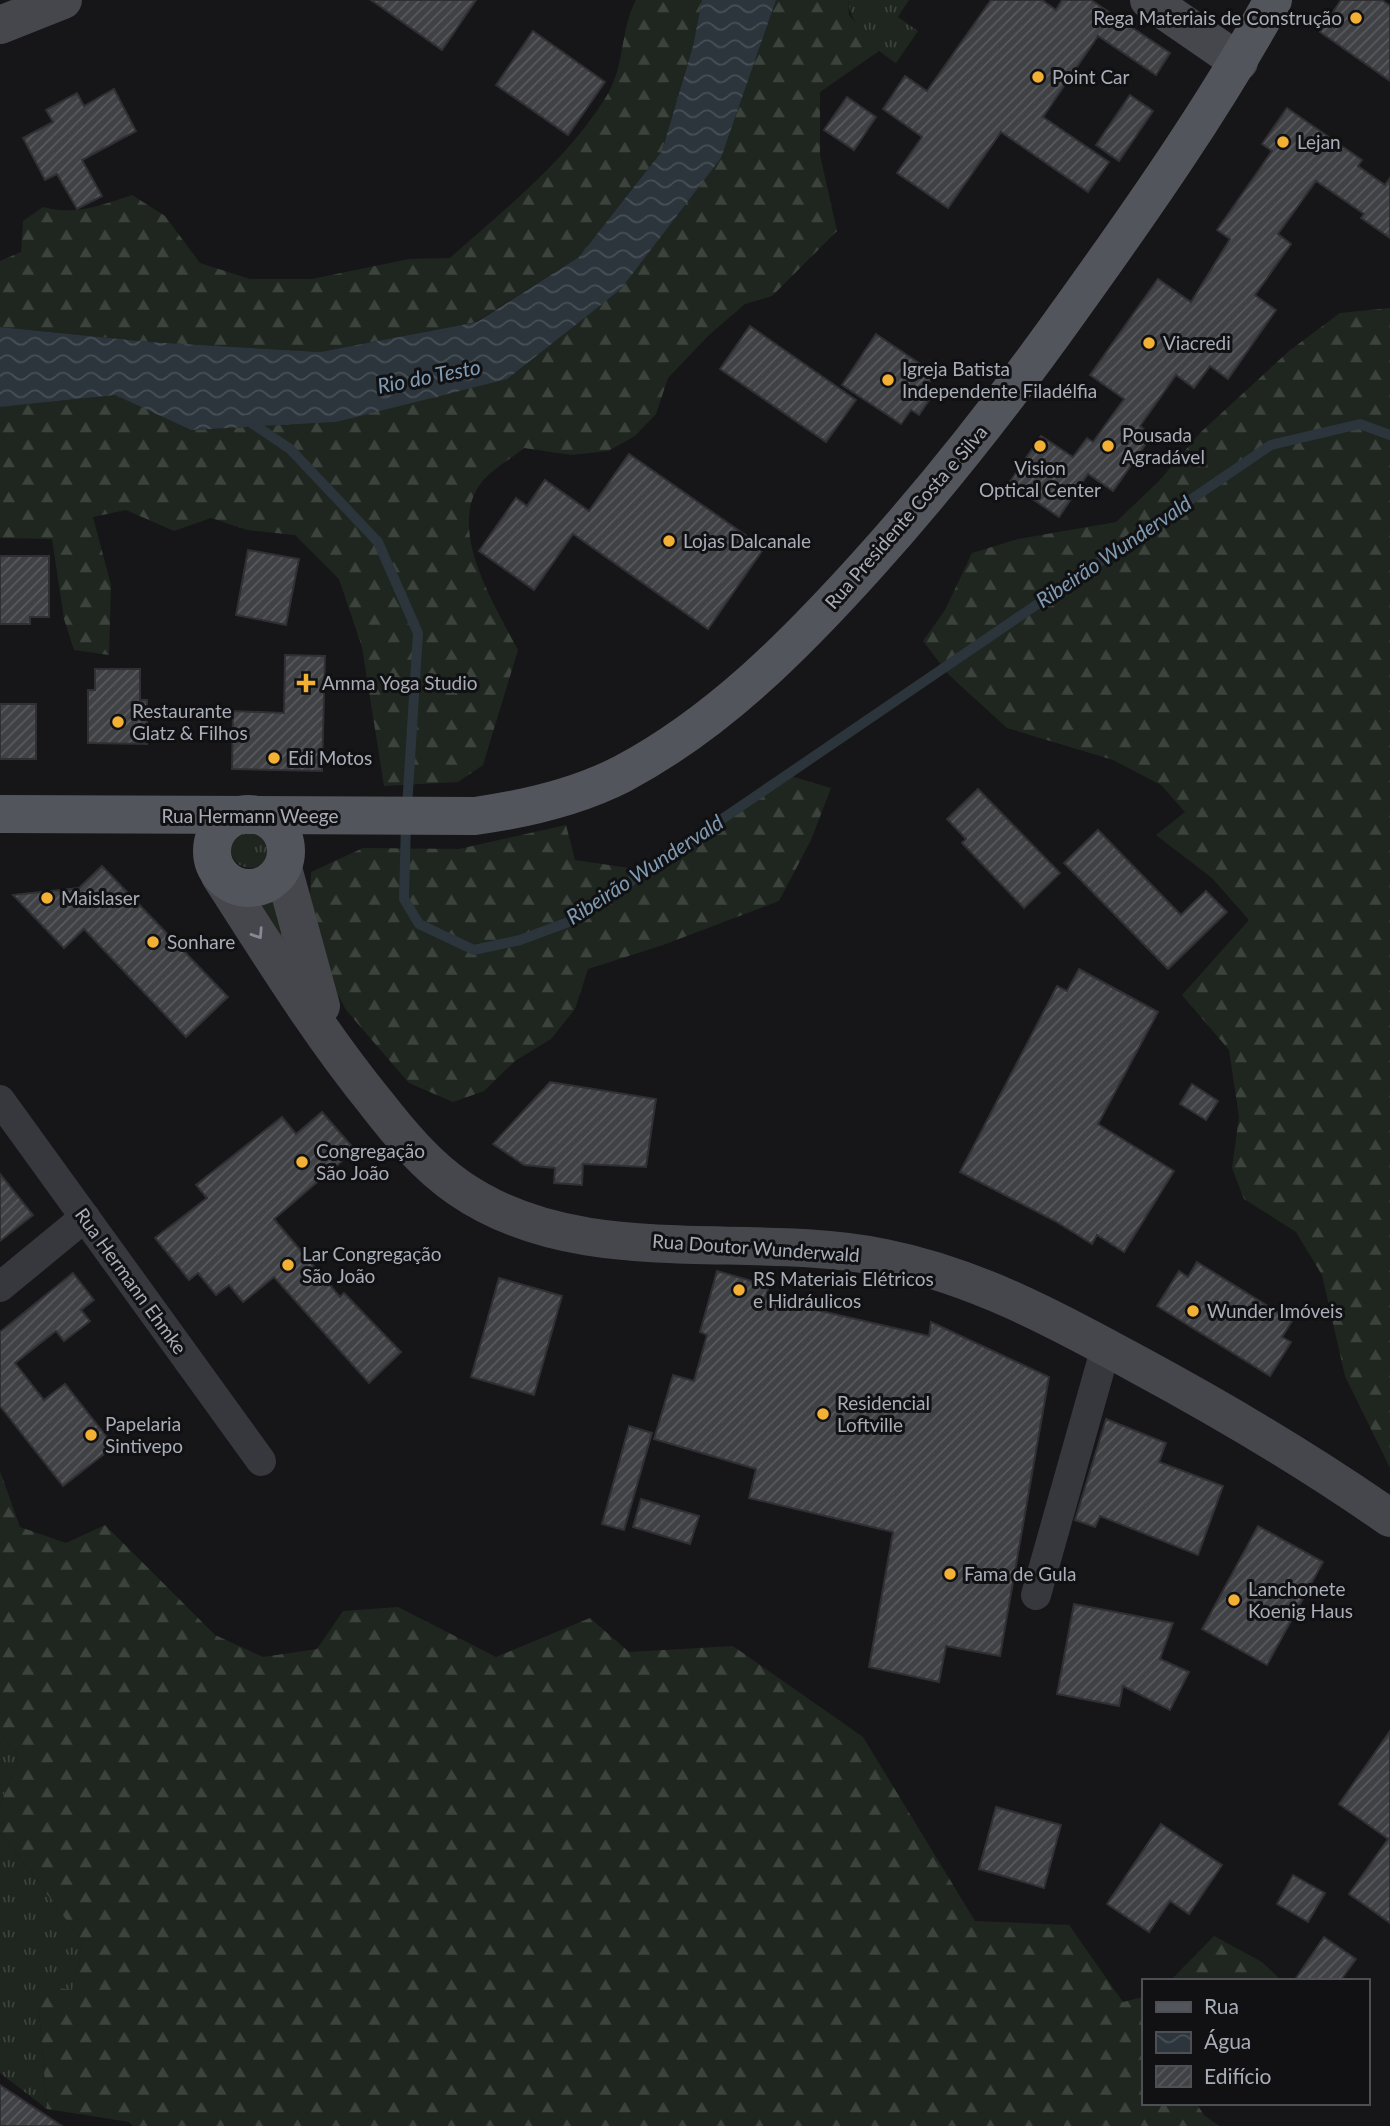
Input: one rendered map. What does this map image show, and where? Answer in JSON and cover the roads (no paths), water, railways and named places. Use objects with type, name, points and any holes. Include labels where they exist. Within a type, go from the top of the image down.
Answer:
[{"type":"main road","name":"Rua Presidente Costa e Silva","points":[[390,817],[508,811],[590,788],[621,774],[671,745],[724,706],[781,656],[834,602],[970,447],[1128,230],[1239,62],[1273,0]]},
{"type":"main road","name":"Rua Hermann Weege","points":[[0,814],[390,817]]},
{"type":"main road","name":"Rua Hermann Weege","points":[[141,815],[217,871]]},
{"type":"main road","points":[[239,815],[264,817],[281,833],[286,856],[283,868],[275,878],[254,889],[242,888],[217,871],[211,853],[218,829],[239,815]]},
{"type":"main road","name":"Rua Hermann Weege","points":[[283,868],[390,817]]},
{"type":"street","points":[[0,25],[63,0]]},
{"type":"street","points":[[1150,0],[1239,62]]},
{"type":"street","name":"Rua Doutor Wunderwald","points":[[283,868],[309,974],[337,1054]]},
{"type":"street","name":"Rua Doutor Wunderwald","points":[[217,871],[337,1054],[424,1158],[458,1187],[502,1214],[548,1230],[593,1239],[806,1247],[883,1257],[942,1272],[1003,1296],[1106,1347],[1261,1434],[1390,1517]]},
{"type":"street","name":"Rua Hermann Ehmke","points":[[0,1100],[261,1461]]},
{"type":"street","points":[[0,1287],[85,1217]]},
{"type":"street","points":[[1036,1595],[1106,1347]]},
{"type":"water","name":"Rio do Testo","points":[[702,0],[776,0],[721,158],[621,289],[507,379],[336,422],[191,430],[115,395],[0,407],[0,327],[149,342],[320,352],[477,322],[579,257],[662,151],[693,46]]},
{"type":"waterway","name":"Ribeirão Wundervald","points":[[247,420],[290,449],[378,542],[418,633],[407,807]]},
{"type":"waterway","name":"Ribeirão Wundervald","points":[[406,822],[404,899],[419,924],[474,950],[520,940],[574,920],[1271,445],[1360,424],[1390,435]]},
{"type":"place","name":"Rega Materiais de Construção","points":[[1356,18]]},
{"type":"place","name":"Point Car","points":[[1038,77]]},
{"type":"place","name":"Lejan","points":[[1283,142]]},
{"type":"place","name":"Viacredi","points":[[1149,343]]},
{"type":"place","name":"Igreja Batista Independente Filadélfia","points":[[888,380]]},
{"type":"place","name":"Vision Optical Center","points":[[1040,446]]},
{"type":"place","name":"Pousada Agradável","points":[[1108,446]]},
{"type":"place","name":"Lojas Dalcanale","points":[[669,541]]},
{"type":"place","name":"Amma Yoga Studio","points":[[306,683]]},
{"type":"place","name":"Restaurante Glatz & Filhos","points":[[118,722]]},
{"type":"place","name":"Edi Motos","points":[[274,758]]},
{"type":"place","name":"Maislaser","points":[[47,898]]},
{"type":"place","name":"Sonhare","points":[[153,942]]},
{"type":"place","name":"Congregação São João","points":[[302,1162]]},
{"type":"place","name":"Lar Congregação São João","points":[[288,1265]]},
{"type":"place","name":"RS Materiais Elétricos e Hidráulicos","points":[[739,1290]]},
{"type":"place","name":"Wunder Imóveis","points":[[1193,1311]]},
{"type":"place","name":"Residencial Loftville","points":[[823,1414]]},
{"type":"place","name":"Papelaria Sintivepo","points":[[91,1435]]},
{"type":"place","name":"Fama de Gula","points":[[950,1574]]},
{"type":"place","name":"Lanchonete Koenig Haus","points":[[1234,1600]]}]
